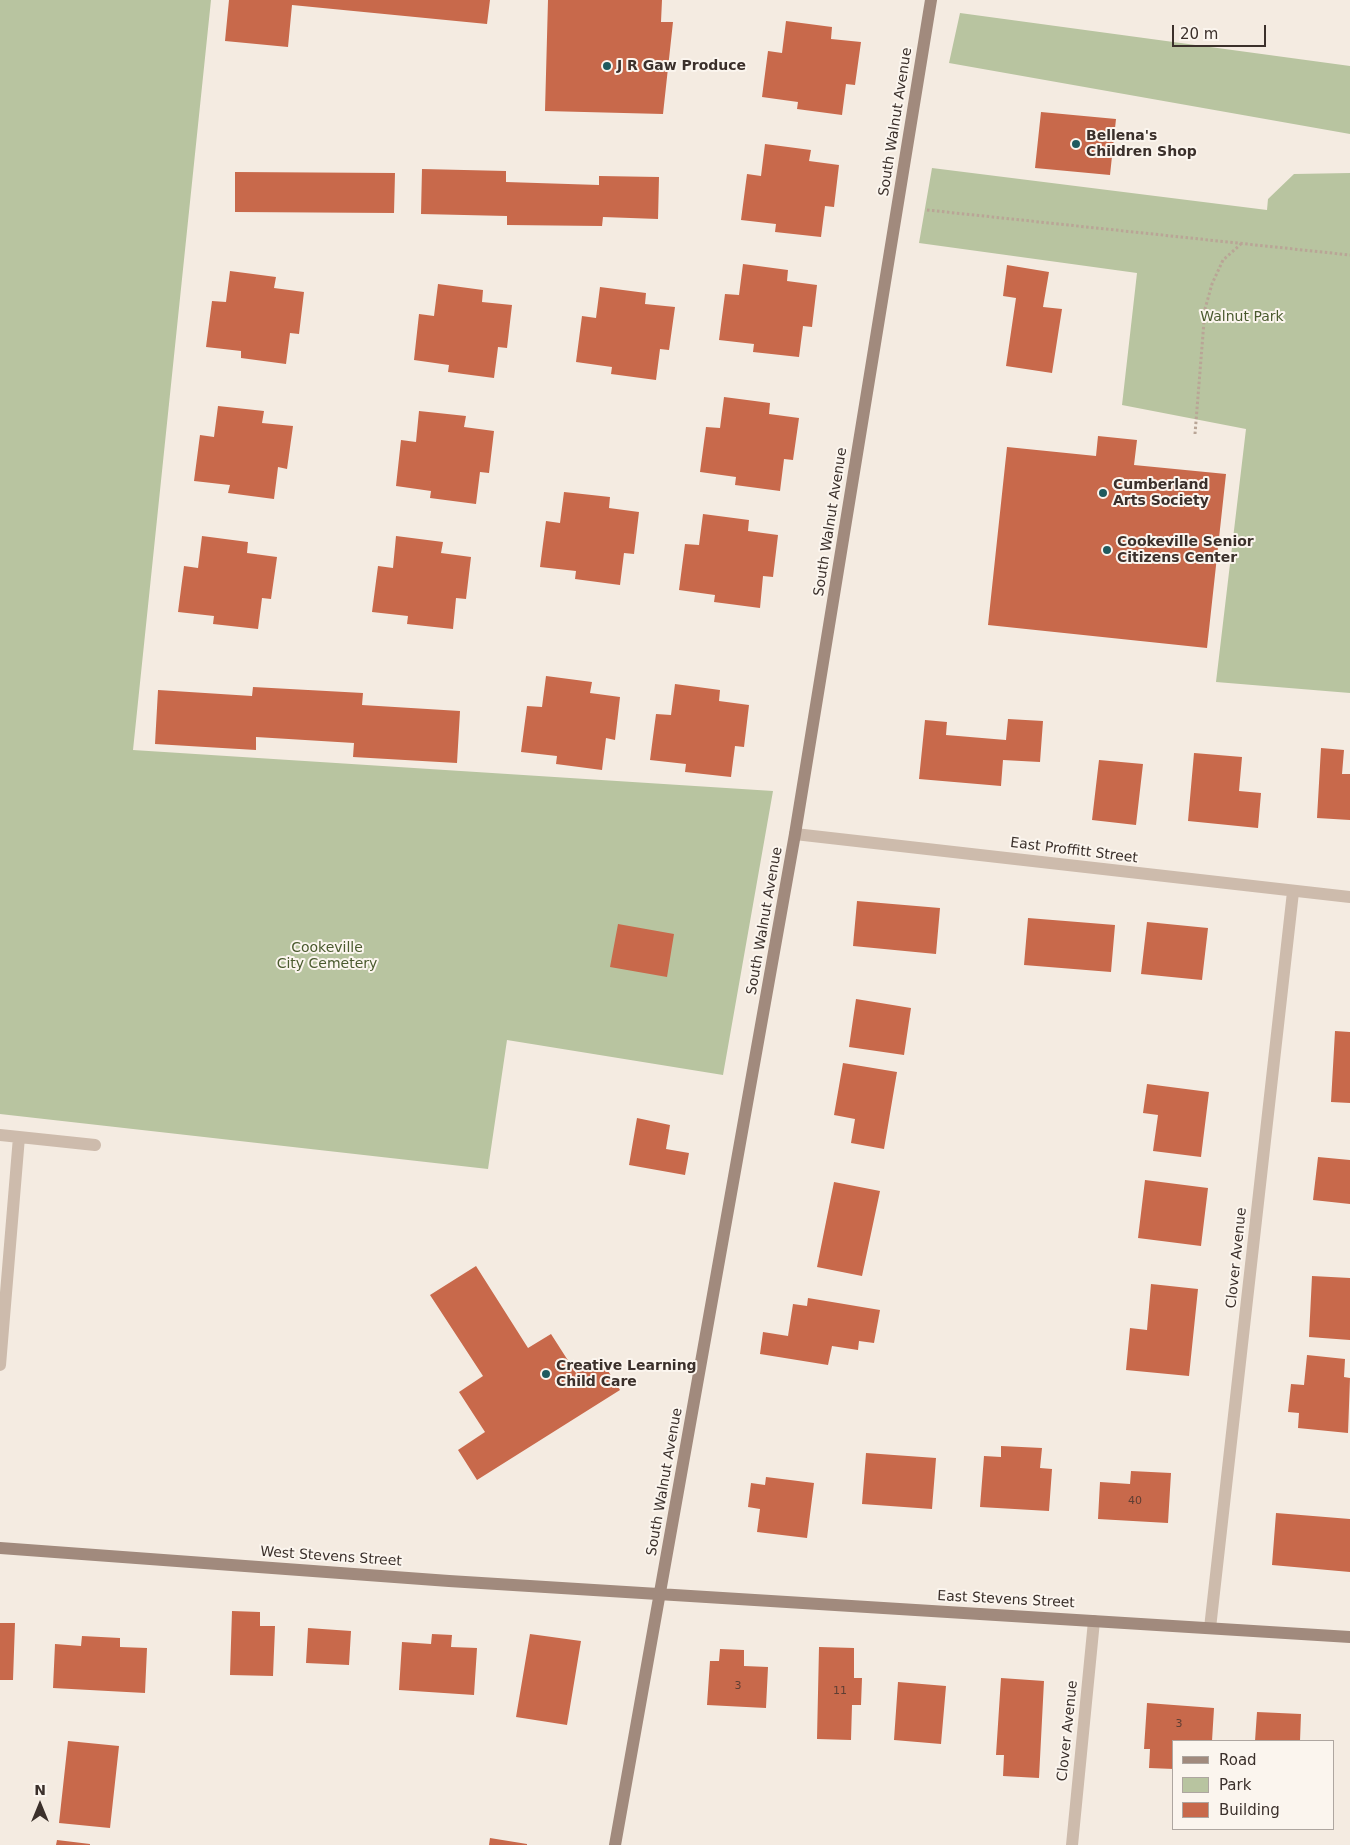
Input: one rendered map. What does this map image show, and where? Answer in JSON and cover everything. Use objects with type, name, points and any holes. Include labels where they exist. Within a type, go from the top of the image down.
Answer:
[{"type":"street","name":"South Walnut Avenue","points":[[615,1845],[795,834],[931,0]]},
{"type":"street","name":"East Proffitt Street","points":[[795,834],[1350,897]]},
{"type":"street","name":"Clover Avenue","points":[[1210,1628],[1293,892]]},
{"type":"street","points":[[0,1135],[94,1145]]},
{"type":"street","points":[[0,1366],[19,1137]]},
{"type":"street","name":"West Stevens Street","points":[[0,1548],[660,1594]]},
{"type":"street","name":"East Stevens Street","points":[[660,1594],[1350,1638]]},
{"type":"street","name":"Clover Avenue","points":[[1072,1845],[1094,1621]]},
{"type":"path","points":[[928,210],[1350,255]]},
{"type":"path","points":[[1195,434],[1205,309],[1212,284],[1223,260],[1242,244]]},
{"type":"green space","name":"Cookeville City Cemetery","points":[[0,0],[211,0],[133,750],[773,791],[723,1075],[507,1040],[488,1169],[0,1114]]},
{"type":"green space","points":[[960,13],[1350,66],[1350,134],[949,63]]},
{"type":"green space","name":"Walnut Park","points":[[932,168],[1267,210],[1268,199],[1294,174],[1350,173],[1350,693],[1216,682],[1246,429],[1122,405],[1137,273],[919,243]]},
{"type":"building","points":[[229,0],[490,0],[487,24],[292,5],[288,47],[225,41]]},
{"type":"building","name":"J R Gaw Produce","points":[[548,0],[662,0],[661,22],[673,22],[663,114],[545,111]]},
{"type":"building","points":[[786,21],[832,27],[831,39],[861,42],[855,85],[846,84],[842,115],[797,109],[798,102],[762,97],[768,51],[782,53]]},
{"type":"building","name":"Bellena's Children Shop","points":[[1041,112],[1116,119],[1110,175],[1035,168]]},
{"type":"building","points":[[765,144],[811,150],[809,161],[839,165],[834,207],[825,206],[821,237],[775,232],[776,224],[741,220],[747,174],[761,176]]},
{"type":"building","points":[[422,169],[506,171],[506,182],[599,185],[599,176],[659,177],[658,219],[603,217],[602,226],[507,225],[507,216],[421,214]]},
{"type":"building","points":[[235,172],[395,173],[394,213],[235,212]]},
{"type":"building","points":[[743,264],[788,270],[787,281],[817,285],[812,327],[803,326],[799,357],[753,352],[754,344],[719,340],[725,294],[739,295]]},
{"type":"building","points":[[1007,265],[1049,272],[1043,307],[1062,309],[1052,373],[1006,366],[1016,298],[1003,296]]},
{"type":"building","points":[[230,271],[276,277],[274,288],[304,292],[299,334],[290,333],[286,364],[241,358],[241,351],[206,347],[212,301],[226,302]]},
{"type":"building","points":[[438,284],[483,290],[482,302],[512,305],[507,348],[498,347],[494,378],[448,372],[449,365],[414,360],[419,314],[434,316]]},
{"type":"building","points":[[600,287],[646,293],[645,304],[675,307],[669,350],[660,349],[656,380],[611,374],[612,367],[576,362],[582,316],[596,318]]},
{"type":"building","points":[[724,397],[770,403],[769,414],[799,418],[793,460],[784,459],[780,491],[735,485],[736,477],[700,472],[706,427],[720,428]]},
{"type":"building","points":[[218,406],[264,411],[262,423],[293,426],[287,469],[278,467],[274,499],[228,493],[230,485],[194,481],[200,435],[214,437]]},
{"type":"building","points":[[419,411],[466,416],[464,427],[494,431],[489,473],[480,472],[476,504],[430,498],[431,491],[396,486],[401,440],[416,442]]},
{"type":"building","name":"Cookeville Senior Citizens Center","points":[[1098,436],[1137,440],[1134,465],[1226,474],[1207,648],[988,625],[1007,447],[1096,456]]},
{"type":"building","points":[[564,492],[610,497],[609,508],[639,512],[634,554],[624,553],[620,585],[575,579],[576,571],[540,567],[546,521],[560,523]]},
{"type":"building","points":[[703,514],[749,520],[748,531],[778,535],[773,577],[763,576],[760,608],[714,602],[715,595],[679,590],[685,544],[699,545]]},
{"type":"building","points":[[202,536],[248,542],[247,553],[277,557],[271,599],[262,598],[258,629],[213,624],[214,616],[178,612],[184,566],[198,568]]},
{"type":"building","points":[[396,536],[443,542],[441,553],[471,557],[466,599],[456,598],[453,629],[407,624],[408,616],[372,612],[378,566],[393,568]]},
{"type":"building","points":[[546,676],[592,682],[590,693],[620,697],[615,740],[606,738],[602,770],[556,764],[557,756],[521,752],[527,706],[542,707]]},
{"type":"building","points":[[675,684],[720,690],[719,701],[749,705],[744,747],[735,746],[731,777],[685,772],[686,764],[650,760],[656,714],[671,715]]},
{"type":"building","points":[[253,687],[363,693],[362,705],[460,711],[457,763],[353,757],[354,743],[256,737],[256,750],[155,744],[158,690],[252,696]]},
{"type":"building","points":[[1008,719],[1043,721],[1040,762],[1003,760],[1001,786],[919,779],[925,720],[947,722],[946,735],[1006,740]]},
{"type":"building","points":[[1321,748],[1344,750],[1342,774],[1350,774],[1350,820],[1317,818]]},
{"type":"building","points":[[1194,753],[1242,757],[1239,791],[1261,793],[1258,828],[1188,821]]},
{"type":"building","points":[[1099,760],[1143,764],[1136,825],[1092,820]]},
{"type":"building","points":[[857,901],[940,908],[936,954],[853,946]]},
{"type":"building","points":[[1028,918],[1115,925],[1111,972],[1024,965]]},
{"type":"building","points":[[1147,922],[1208,928],[1202,980],[1141,974]]},
{"type":"building","points":[[618,924],[674,934],[667,977],[610,967]]},
{"type":"building","points":[[856,999],[911,1008],[904,1055],[849,1047]]},
{"type":"building","points":[[1335,1031],[1350,1032],[1350,1103],[1331,1102]]},
{"type":"building","points":[[843,1063],[897,1072],[884,1149],[851,1143],[855,1119],[834,1115]]},
{"type":"building","points":[[1147,1084],[1209,1092],[1201,1157],[1153,1151],[1158,1115],[1143,1113]]},
{"type":"building","points":[[637,1118],[670,1125],[666,1149],[689,1153],[685,1175],[629,1165]]},
{"type":"building","points":[[1318,1157],[1350,1160],[1350,1204],[1313,1200]]},
{"type":"building","points":[[1145,1180],[1208,1188],[1201,1246],[1138,1238]]},
{"type":"building","points":[[834,1182],[880,1191],[862,1276],[817,1267]]},
{"type":"building","name":"Creative Learning Child Care","points":[[476,1266],[528,1348],[551,1334],[576,1373],[600,1358],[620,1390],[477,1480],[458,1450],[485,1432],[459,1392],[483,1376],[430,1295]]},
{"type":"building","points":[[1312,1276],[1350,1278],[1350,1340],[1309,1337]]},
{"type":"building","points":[[1151,1284],[1198,1289],[1189,1376],[1126,1370],[1130,1328],[1147,1330]]},
{"type":"building","points":[[808,1298],[880,1310],[874,1343],[859,1341],[858,1350],[832,1346],[828,1365],[760,1354],[763,1332],[788,1336],[793,1304],[807,1306]]},
{"type":"building","points":[[1307,1355],[1345,1359],[1344,1377],[1350,1378],[1348,1433],[1298,1428],[1299,1413],[1288,1412],[1291,1384],[1304,1385]]},
{"type":"building","points":[[1001,1446],[1042,1448],[1040,1468],[1052,1469],[1049,1511],[980,1507],[984,1456],[1001,1457]]},
{"type":"building","points":[[866,1453],[936,1458],[932,1509],[862,1504]]},
{"type":"building","points":[[1131,1471],[1171,1473],[1168,1523],[1098,1519],[1100,1482],[1130,1484]]},
{"type":"building","points":[[766,1477],[814,1483],[807,1538],[757,1532],[760,1509],[748,1507],[751,1483],[765,1485]]},
{"type":"building","points":[[1276,1513],[1350,1519],[1350,1572],[1272,1565]]},
{"type":"building","points":[[232,1611],[260,1612],[260,1626],[275,1626],[273,1676],[230,1675]]},
{"type":"building","points":[[0,1623],[15,1623],[13,1680],[0,1680]]},
{"type":"building","points":[[308,1628],[351,1631],[349,1665],[306,1663]]},
{"type":"building","points":[[432,1634],[452,1635],[451,1647],[477,1648],[474,1695],[399,1690],[402,1642],[431,1644]]},
{"type":"building","points":[[530,1634],[581,1641],[567,1725],[516,1717]]},
{"type":"building","points":[[82,1636],[120,1638],[120,1647],[147,1648],[145,1693],[53,1688],[55,1644],[81,1646]]},
{"type":"building","points":[[819,1647],[854,1648],[854,1678],[862,1678],[861,1705],[852,1705],[851,1740],[817,1739]]},
{"type":"building","points":[[720,1649],[744,1650],[744,1666],[768,1667],[766,1708],[707,1705],[710,1661],[719,1661]]},
{"type":"building","points":[[1001,1678],[1044,1681],[1039,1778],[1003,1776],[1004,1755],[996,1755]]},
{"type":"building","points":[[898,1682],[946,1686],[941,1744],[894,1740]]},
{"type":"building","points":[[1147,1703],[1214,1708],[1212,1740],[1172,1740],[1172,1769],[1149,1768],[1150,1749],[1144,1749]]},
{"type":"building","points":[[1257,1712],[1301,1714],[1300,1740],[1255,1740]]},
{"type":"building","points":[[68,1741],[119,1746],[110,1828],[59,1823]]},
{"type":"building","points":[[490,1838],[527,1844],[527,1845],[489,1845]]},
{"type":"building","points":[[57,1840],[90,1844],[90,1845],[56,1845]]},
{"type":"place","name":"J R Gaw Produce","points":[[607,66]]},
{"type":"place","name":"Bellena's Children Shop","points":[[1076,144]]},
{"type":"place","name":"Cumberland Arts Society","points":[[1103,493]]},
{"type":"place","name":"Cookeville Senior Citizens Center","points":[[1107,550]]},
{"type":"place","name":"Creative Learning Child Care","points":[[546,1374]]}]
